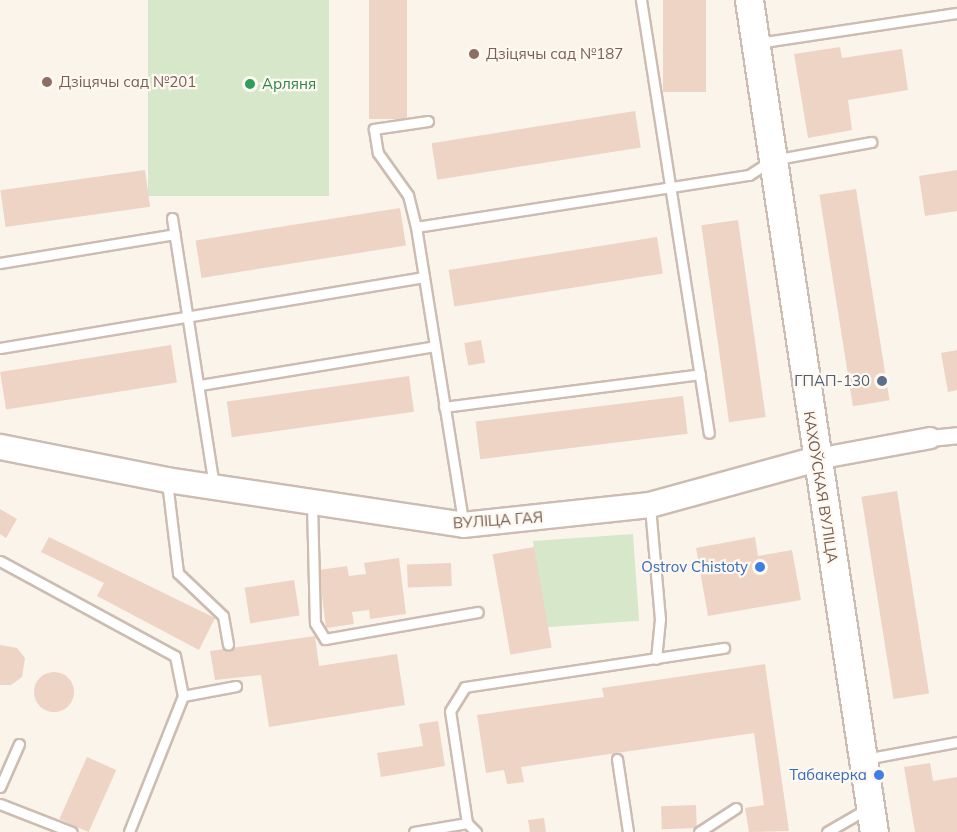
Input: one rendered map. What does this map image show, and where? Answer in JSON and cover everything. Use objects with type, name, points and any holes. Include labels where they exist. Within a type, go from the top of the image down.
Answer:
[{"type":"main road","name":"КАХОЎСКАЯ ВУЛІЦА","points":[[749,0],[872,819]]},
{"type":"street","name":"ВУЛІЦА ГАЯ","points":[[0,447],[167,480],[463,525],[650,505],[817,459],[957,435]]},
{"type":"lane","points":[[641,0],[709,433]]},
{"type":"lane","points":[[756,44],[957,13]]},
{"type":"lane","points":[[428,121],[374,129],[378,153],[408,195],[416,227],[463,525]]},
{"type":"lane","points":[[416,227],[749,175],[772,160],[871,142]]},
{"type":"lane","points":[[172,218],[200,385],[214,487]]},
{"type":"lane","points":[[0,263],[175,234]]},
{"type":"lane","points":[[0,348],[424,277]]},
{"type":"lane","points":[[200,385],[435,346]]},
{"type":"lane","points":[[444,407],[700,374]]},
{"type":"lane","points":[[167,480],[178,573],[223,616],[228,645]]},
{"type":"lane","points":[[312,503],[315,623],[325,639],[478,612]]},
{"type":"lane","points":[[650,505],[660,619],[656,658]]},
{"type":"lane","points":[[0,561],[175,656],[183,696],[129,832]]},
{"type":"lane","points":[[476,832],[467,823],[450,711],[465,687],[724,648]]},
{"type":"lane","points":[[183,696],[236,686]]},
{"type":"lane","points":[[863,760],[957,742]]},
{"type":"lane","points":[[0,787],[18,744]]},
{"type":"lane","points":[[617,759],[628,832]]},
{"type":"lane","points":[[0,804],[72,832]]},
{"type":"lane","points":[[699,832],[736,808]]},
{"type":"lane","points":[[827,832],[872,819]]},
{"type":"lane","points":[[414,832],[467,823]]},
{"type":"green space","name":"Арляня","points":[[148,0],[329,0],[329,196],[148,196]]},
{"type":"green space","points":[[633,534],[639,621],[539,628],[533,541]]},
{"type":"building","points":[[369,0],[407,0],[407,119],[369,119]]},
{"type":"building","points":[[663,0],[706,0],[706,92],[663,92]]},
{"type":"building","points":[[840,47],[842,58],[902,49],[908,90],[848,100],[852,130],[808,138],[794,54]]},
{"type":"building","points":[[635,111],[641,148],[437,180],[432,143]]},
{"type":"building","points":[[145,170],[150,207],[6,227],[0,190]]},
{"type":"building","points":[[957,170],[957,211],[925,216],[919,176]]},
{"type":"building","points":[[856,189],[889,400],[853,406],[819,195]]},
{"type":"building","points":[[400,208],[406,246],[201,278],[196,240]]},
{"type":"building","points":[[738,220],[766,417],[729,422],[701,225]]},
{"type":"building","points":[[657,237],[663,274],[454,307],[449,270]]},
{"type":"building","points":[[481,340],[485,363],[468,366],[464,343]]},
{"type":"building","points":[[171,345],[177,383],[6,410],[0,372]]},
{"type":"building","points":[[957,350],[957,390],[948,392],[941,353]]},
{"type":"building","points":[[409,376],[414,412],[232,437],[227,402]]},
{"type":"building","points":[[683,396],[688,434],[480,459],[476,421]]},
{"type":"building","points":[[897,491],[929,693],[894,699],[861,497]]},
{"type":"building","points":[[0,509],[17,519],[6,538],[0,534]]},
{"type":"building","points":[[49,537],[215,618],[199,650],[97,596],[104,583],[41,552]]},
{"type":"building","points":[[755,537],[758,556],[792,550],[801,600],[708,616],[696,548]]},
{"type":"building","points":[[534,547],[552,647],[510,655],[493,554]]},
{"type":"building","points":[[399,558],[406,614],[370,619],[369,610],[352,612],[354,624],[326,628],[319,570],[347,566],[349,576],[366,574],[364,563]]},
{"type":"building","points":[[451,563],[452,586],[408,588],[407,565]]},
{"type":"building","points":[[294,580],[300,616],[250,623],[245,588]]},
{"type":"building","points":[[315,636],[319,666],[397,654],[405,705],[269,727],[261,675],[215,680],[210,651]]},
{"type":"building","points":[[0,645],[17,648],[25,658],[22,677],[11,685],[0,685]]},
{"type":"building","points":[[765,664],[789,831],[749,832],[745,808],[764,805],[754,733],[521,767],[524,782],[507,784],[504,770],[486,773],[477,715],[604,697],[602,688]]},
{"type":"building","points":[[54,672],[62,673],[68,678],[73,684],[73,700],[68,706],[62,711],[54,712],[46,711],[40,706],[35,700],[34,692],[35,684],[40,678],[46,673]]},
{"type":"building","points":[[438,721],[445,766],[381,777],[377,753],[423,746],[419,724]]},
{"type":"building","points":[[87,757],[116,770],[89,832],[59,819]]},
{"type":"building","points":[[930,763],[933,781],[957,777],[957,832],[915,832],[904,767]]},
{"type":"building","points":[[696,805],[697,828],[662,829],[661,806]]},
{"type":"building","points":[[544,818],[546,832],[530,832],[528,820]]},
{"type":"place","name":"Дзіцячы сад №187","points":[[474,54]]},
{"type":"place","name":"Дзіцячы сад №201","points":[[47,82]]},
{"type":"place","name":"Арляня","points":[[250,84]]},
{"type":"place","name":"ГПАП-130","points":[[882,381]]},
{"type":"place","name":"Ostrov Chistoty","points":[[760,567]]},
{"type":"place","name":"Табакерка","points":[[879,775]]}]
